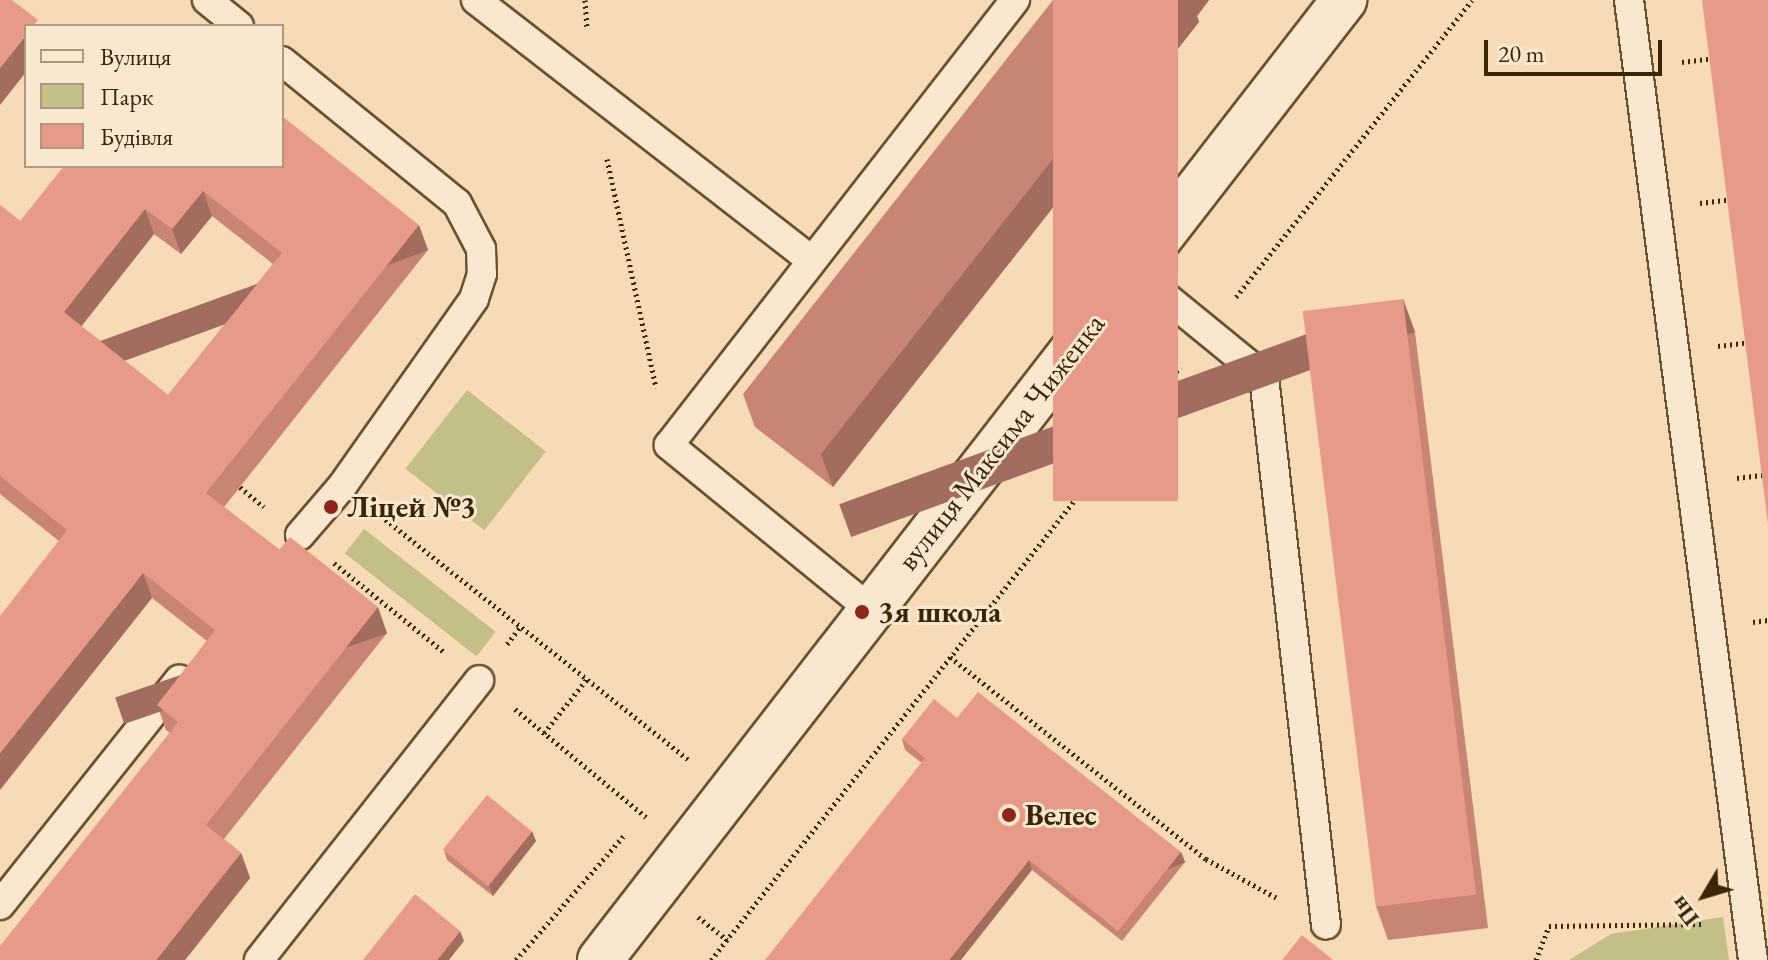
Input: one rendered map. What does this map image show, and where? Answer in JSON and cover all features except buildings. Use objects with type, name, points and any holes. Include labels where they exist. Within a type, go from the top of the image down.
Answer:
[{"type":"street","name":"вулиця Максима Чиженка","points":[[605,958],[730,792],[1344,0]]},
{"type":"lane","points":[[207,0],[237,24]]},
{"type":"lane","points":[[476,0],[812,261]]},
{"type":"lane","points":[[871,610],[669,445],[1015,0]]},
{"type":"lane","points":[[1629,0],[1753,960]]},
{"type":"lane","points":[[284,63],[457,203],[481,249],[482,274],[474,299],[343,485],[300,535]]},
{"type":"lane","points":[[1134,271],[1264,377],[1326,925]]},
{"type":"lane","points":[[0,905],[179,680]]},
{"type":"lane","points":[[259,960],[479,680]]},
{"type":"path","points":[[711,960],[1472,0]]},
{"type":"path","points":[[592,90],[669,445]]},
{"type":"path","points":[[343,485],[730,792]]},
{"type":"path","points":[[950,657],[1206,859],[1326,925]]},
{"type":"path","points":[[544,733],[587,679]]},
{"type":"path","points":[[1536,960],[1549,926],[1747,923]]},
{"type":"green space","points":[[467,390],[546,452],[484,530],[405,469]]},
{"type":"green space","points":[[364,529],[496,632],[477,656],[345,553]]},
{"type":"green space","points":[[1723,917],[1729,960],[1569,960],[1611,934]]},
{"type":"place","name":"Ліцей №3","points":[[331,507]]},
{"type":"place","name":"3я школа","points":[[862,612]]},
{"type":"place","name":"Велес","points":[[1009,815]]}]
